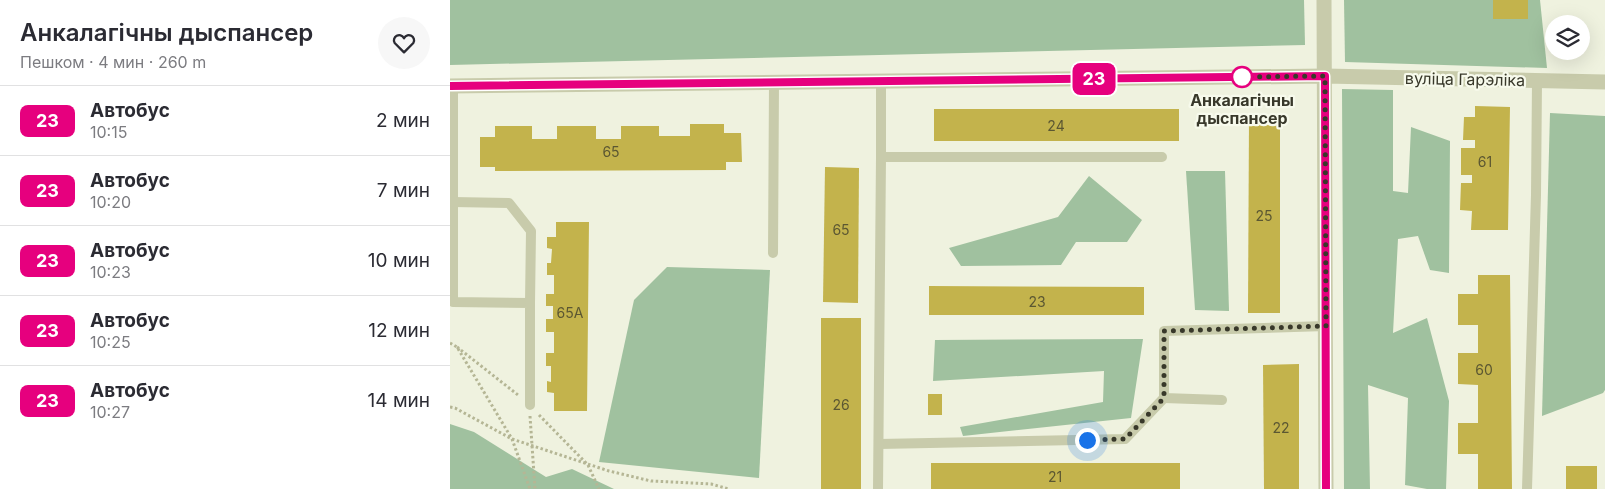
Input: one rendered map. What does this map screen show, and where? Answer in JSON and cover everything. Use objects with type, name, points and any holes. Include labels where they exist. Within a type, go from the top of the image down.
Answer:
[{"type":"street","points":[[1324,0],[1326,489]]},
{"type":"street","name":"вуліца Гарэліка","points":[[451,86],[1325,76],[1605,82]]},
{"type":"lane","points":[[1527,489],[1538,80]]},
{"type":"lane","points":[[878,489],[881,82]]},
{"type":"lane","points":[[773,253],[774,83]]},
{"type":"lane","points":[[451,86],[452,302],[530,303]]},
{"type":"lane","points":[[881,157],[1162,157]]},
{"type":"lane","points":[[452,202],[509,203],[531,231],[530,405]]},
{"type":"lane","points":[[878,444],[1125,439],[1164,398],[1164,331],[1326,326]]},
{"type":"lane","points":[[1164,398],[1222,400]]},
{"type":"path","points":[[450,343],[530,405],[588,464],[599,489]]},
{"type":"path","points":[[457,347],[512,439],[530,489]]},
{"type":"path","points":[[530,405],[535,489]]},
{"type":"path","points":[[450,407],[512,439],[609,471],[651,481],[711,484],[729,489]]},
{"type":"green space","points":[[450,0],[1304,0],[1305,45],[450,65]]},
{"type":"green space","points":[[1344,0],[1540,0],[1547,68],[1345,62]]},
{"type":"green space","points":[[1342,89],[1393,90],[1393,191],[1408,193],[1411,127],[1450,141],[1449,273],[1430,270],[1418,236],[1398,239],[1393,333],[1427,318],[1449,401],[1446,489],[1427,489],[1405,485],[1408,398],[1368,385],[1370,489],[1344,489]]},
{"type":"green space","points":[[1550,113],[1605,116],[1605,390],[1603,393],[1542,416]]},
{"type":"green space","points":[[1186,171],[1225,171],[1229,311],[1195,310]]},
{"type":"green space","points":[[1089,176],[1142,220],[1127,242],[1076,242],[1061,265],[961,266],[949,248],[1058,217]]},
{"type":"green space","points":[[667,267],[770,270],[759,478],[599,462],[634,300]]},
{"type":"green space","points":[[1143,339],[1131,418],[963,436],[960,427],[1103,402],[1104,371],[933,381],[935,340]]},
{"type":"green space","points":[[450,424],[474,432],[546,477],[572,469],[614,489],[450,489]]},
{"type":"building","points":[[1493,0],[1528,0],[1528,19],[1493,19]]},
{"type":"building","points":[[1475,106],[1510,107],[1508,230],[1471,230],[1472,211],[1460,210],[1461,183],[1472,183],[1472,175],[1461,175],[1461,148],[1475,148],[1475,140],[1463,140],[1464,117],[1475,117]]},
{"type":"building","points":[[934,109],[1179,109],[1179,141],[934,141]]},
{"type":"building","points":[[1249,117],[1280,117],[1280,313],[1248,313]]},
{"type":"building","points":[[690,124],[724,124],[724,133],[741,133],[742,162],[726,162],[726,170],[495,171],[495,167],[480,167],[480,137],[495,137],[495,126],[532,126],[532,139],[557,139],[557,126],[596,126],[596,139],[621,139],[621,126],[659,126],[659,136],[690,136]]},
{"type":"building","points":[[825,167],[859,168],[858,303],[823,302]]},
{"type":"building","points":[[556,222],[589,222],[587,411],[554,411],[554,393],[547,392],[547,381],[551,382],[551,366],[546,366],[546,353],[554,353],[554,332],[546,332],[546,319],[553,319],[553,306],[546,306],[546,294],[554,294],[554,275],[547,275],[547,263],[551,263],[552,249],[547,248],[547,237],[556,237]]},
{"type":"building","points":[[1478,275],[1510,275],[1512,489],[1478,489],[1478,454],[1458,454],[1458,423],[1478,423],[1478,385],[1458,384],[1458,353],[1478,353],[1478,325],[1458,325],[1458,294],[1478,294]]},
{"type":"building","points":[[929,286],[1144,287],[1144,315],[929,315]]},
{"type":"building","points":[[821,318],[861,318],[861,489],[821,489]]},
{"type":"building","points":[[1299,364],[1299,489],[1264,489],[1263,365]]},
{"type":"building","points":[[928,394],[942,394],[942,415],[928,415]]},
{"type":"building","points":[[931,463],[1180,463],[1180,489],[931,489]]},
{"type":"building","points":[[1566,466],[1597,466],[1597,489],[1566,489]]},
{"type":"bus line","name":"23","points":[[450,86],[1325,76],[1326,489]]},
{"type":"place","name":"Анкалагічны дыспансер","points":[[1242,77]]},
{"type":"route","points":[[1087,440],[1125,439],[1164,398],[1164,331],[1326,326],[1325,76],[1242,77]]}]
